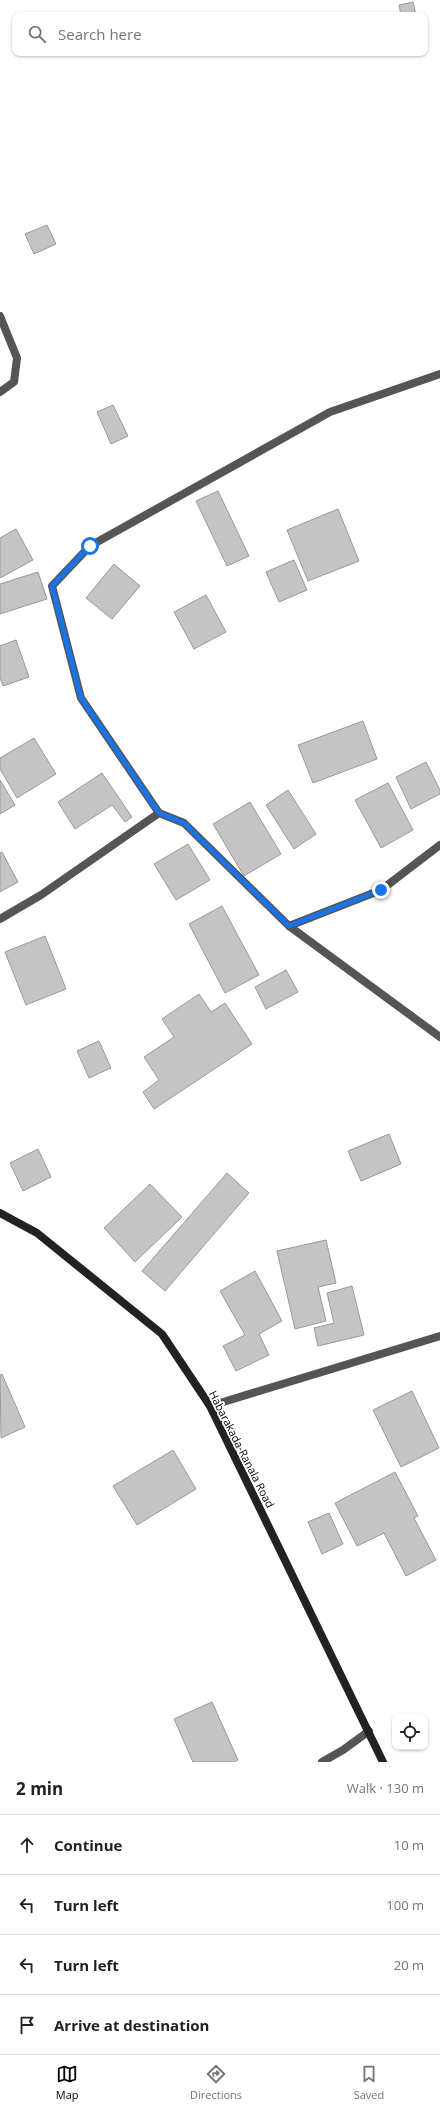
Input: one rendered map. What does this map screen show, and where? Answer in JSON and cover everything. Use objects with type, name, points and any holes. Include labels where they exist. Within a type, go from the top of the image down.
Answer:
[{"type":"main road","name":"Habarakada-Ranala Road","points":[[0,1213],[37,1233],[162,1334],[210,1406],[383,1762]]},
{"type":"street","points":[[0,316],[17,358],[14,382],[0,392]]},
{"type":"street","points":[[440,374],[330,412],[90,546],[52,586],[81,698],[159,813],[184,823],[289,926],[440,1037]]},
{"type":"street","points":[[0,919],[41,895],[159,813]]},
{"type":"street","points":[[289,926],[381,890],[440,845]]},
{"type":"street","points":[[210,1406],[440,1336]]},
{"type":"street","points":[[322,1762],[343,1750],[369,1731]]},
{"type":"building","points":[[413,2],[415,12],[400,12],[399,5]]},
{"type":"building","points":[[47,225],[56,244],[34,254],[25,234]]},
{"type":"building","points":[[113,405],[128,436],[111,444],[97,412]]},
{"type":"building","points":[[218,491],[249,556],[227,566],[196,501]]},
{"type":"building","points":[[338,509],[359,561],[308,581],[287,530]]},
{"type":"building","points":[[16,529],[33,560],[0,578],[0,538]]},
{"type":"building","points":[[294,560],[307,590],[279,602],[266,572]]},
{"type":"building","points":[[114,564],[140,586],[112,619],[86,598]]},
{"type":"building","points":[[38,572],[47,599],[0,614],[0,584]]},
{"type":"building","points":[[206,595],[226,632],[194,649],[174,612]]},
{"type":"building","points":[[16,640],[29,677],[3,686],[0,678],[0,646]]},
{"type":"building","points":[[363,721],[377,759],[313,783],[298,745]]},
{"type":"building","points":[[34,738],[56,774],[17,798],[0,769],[0,758]]},
{"type":"building","points":[[426,762],[440,790],[440,794],[411,809],[396,777]]},
{"type":"building","points":[[102,773],[132,817],[125,822],[112,805],[75,829],[58,802]]},
{"type":"building","points":[[0,780],[15,805],[0,814]]},
{"type":"building","points":[[388,783],[413,830],[381,848],[355,800]]},
{"type":"building","points":[[288,790],[316,834],[294,849],[266,805]]},
{"type":"building","points":[[250,802],[281,854],[244,876],[213,824]]},
{"type":"building","points":[[188,844],[210,880],[176,900],[154,864]]},
{"type":"building","points":[[2,852],[18,882],[0,892],[0,853]]},
{"type":"building","points":[[222,906],[259,975],[225,993],[189,924]]},
{"type":"building","points":[[45,936],[66,989],[26,1005],[5,952]]},
{"type":"building","points":[[286,970],[298,992],[266,1009],[255,987]]},
{"type":"building","points":[[199,994],[211,1012],[225,1003],[252,1044],[154,1109],[143,1092],[159,1080],[144,1057],[174,1037],[162,1019]]},
{"type":"building","points":[[99,1041],[111,1068],[89,1078],[77,1051]]},
{"type":"building","points":[[389,1134],[401,1164],[361,1181],[348,1151]]},
{"type":"building","points":[[38,1149],[51,1177],[23,1191],[10,1163]]},
{"type":"building","points":[[227,1173],[249,1193],[165,1291],[142,1271]]},
{"type":"building","points":[[150,1184],[182,1217],[135,1262],[104,1228]]},
{"type":"building","points":[[326,1240],[336,1283],[318,1287],[326,1321],[295,1329],[277,1251]]},
{"type":"building","points":[[255,1271],[282,1321],[259,1334],[269,1355],[236,1371],[223,1346],[245,1335],[220,1291]]},
{"type":"building","points":[[352,1286],[364,1335],[318,1346],[314,1328],[334,1323],[327,1293]]},
{"type":"building","points":[[2,1374],[25,1427],[1,1438],[0,1375]]},
{"type":"building","points":[[412,1391],[439,1448],[401,1467],[373,1410]]},
{"type":"building","points":[[173,1450],[196,1489],[137,1525],[113,1486]]},
{"type":"building","points":[[395,1472],[418,1516],[414,1518],[436,1560],[406,1576],[384,1533],[357,1546],[335,1503]]},
{"type":"building","points":[[329,1513],[343,1544],[322,1554],[308,1522]]},
{"type":"building","points":[[212,1702],[238,1760],[234,1762],[193,1762],[174,1719]]},
{"type":"route","points":[[90,546],[52,586],[81,698],[159,813],[184,823],[289,926],[381,890]]}]
